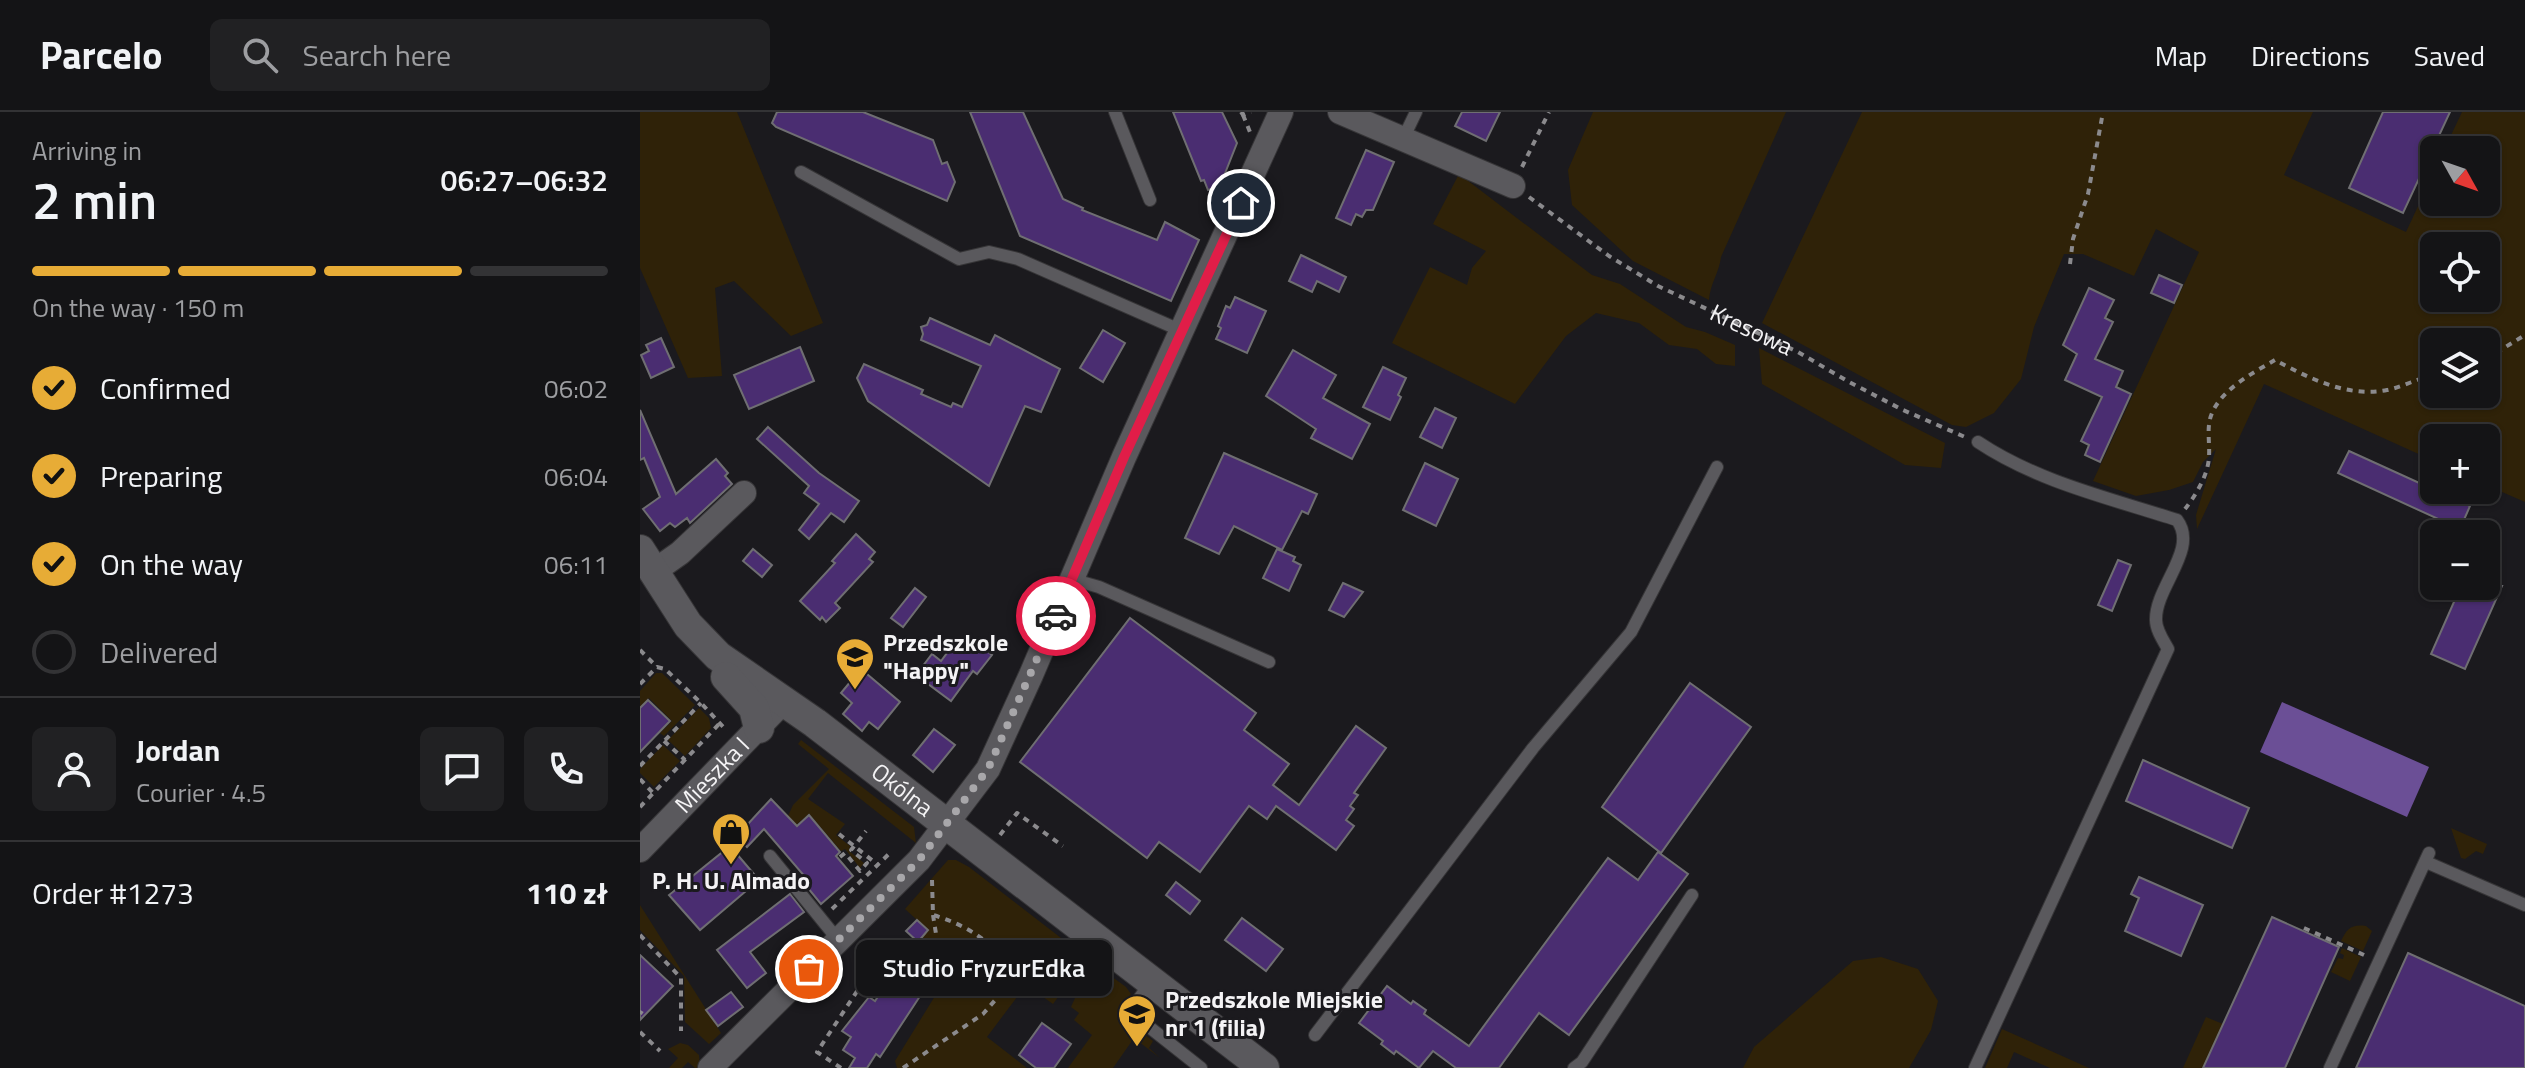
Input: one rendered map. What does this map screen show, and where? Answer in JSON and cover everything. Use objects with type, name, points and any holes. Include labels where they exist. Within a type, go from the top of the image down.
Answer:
[{"type":"street","points":[[710,1068],[919,860],[988,769],[1281,112]]},
{"type":"street","points":[[1340,112],[1513,186]]},
{"type":"street","points":[[646,561],[680,553],[744,493]]},
{"type":"street","name":"Okólna","points":[[646,561],[688,625],[709,648],[784,701],[1264,1068]]},
{"type":"street","points":[[709,648],[725,676],[754,708],[745,732]]},
{"type":"street","name":"Mieszka I","points":[[640,850],[745,732],[784,701]]},
{"type":"lane","points":[[1115,112],[1150,200]]},
{"type":"lane","points":[[1403,139],[1416,112]]},
{"type":"lane","points":[[801,172],[959,259],[989,252],[1018,259],[1182,331]]},
{"type":"lane","points":[[1975,1068],[2168,649],[2157,628],[2158,605],[2185,541],[2183,528],[2177,520],[2093,496],[1999,456],[1978,442]]},
{"type":"lane","points":[[1315,1035],[1533,748],[1631,632],[1717,467]]},
{"type":"lane","points":[[1071,579],[1099,587],[1269,662]]},
{"type":"lane","points":[[770,856],[839,941]]},
{"type":"lane","points":[[2330,1068],[2428,857],[2525,905]]},
{"type":"lane","points":[[1574,1068],[1582,1062],[1692,895]]},
{"type":"lane","points":[[1151,982],[1133,1007],[1134,1015],[1201,1068]]},
{"type":"path","points":[[1241,112],[1243,115],[1251,112]]},
{"type":"path","points":[[1513,186],[1549,112]]},
{"type":"path","points":[[2070,264],[2073,239],[2088,194],[2103,112]]},
{"type":"path","name":"Kresowa","points":[[1513,186],[1609,256],[1658,286],[1798,352],[1903,410],[1978,442]]},
{"type":"path","points":[[2500,350],[2525,335]]},
{"type":"path","points":[[2177,520],[2197,494],[2209,461],[2209,427],[2213,412],[2222,399],[2247,377],[2275,360],[2328,385],[2360,393],[2388,390],[2420,380]]},
{"type":"path","points":[[640,650],[657,667],[665,669],[720,723],[745,732]]},
{"type":"path","points":[[640,684],[657,667]]},
{"type":"path","points":[[640,766],[701,703]]},
{"type":"path","points":[[640,807],[720,723]]},
{"type":"path","points":[[664,741],[685,760]]},
{"type":"path","points":[[640,779],[653,793]]},
{"type":"path","points":[[994,843],[1018,811],[1063,846]]},
{"type":"path","points":[[840,857],[845,853],[860,871],[867,863],[851,850],[866,831]]},
{"type":"path","points":[[839,834],[878,865]]},
{"type":"path","points":[[831,915],[828,913],[892,851]]},
{"type":"path","points":[[933,873],[933,915],[941,965]]},
{"type":"path","points":[[933,915],[951,920],[998,951],[1035,963],[1084,966],[1095,961]]},
{"type":"path","points":[[2304,928],[2364,955]]},
{"type":"path","points":[[640,935],[681,978],[681,1031]]},
{"type":"path","points":[[998,951],[1010,970],[1010,983]]},
{"type":"path","points":[[841,1068],[817,1052],[883,952]]},
{"type":"path","points":[[903,1068],[983,1014],[1010,983],[1035,963]]},
{"type":"path","points":[[640,1032],[660,1051]]},
{"type":"shaded area","points":[[640,112],[737,112],[823,323],[791,336],[734,281],[715,288],[722,376],[688,378],[640,268]]},
{"type":"shaded area","points":[[1593,112],[1786,112],[1721,257],[1709,300],[1633,261],[1572,205],[1568,170]]},
{"type":"shaded area","points":[[1862,112],[2313,112],[2284,175],[2406,232],[2420,202],[2420,216],[2500,216],[2500,136],[2451,136],[2462,112],[2525,112],[2525,502],[2500,491],[2500,424],[2420,424],[2420,455],[2264,384],[2197,529],[2196,515],[2216,449],[2203,462],[2193,482],[2169,490],[2136,496],[2093,481],[2199,252],[2156,229],[2134,276],[2083,254],[2064,254],[2034,327],[2021,379],[1994,413],[1966,427],[1952,425],[1762,323]]},
{"type":"shaded area","points":[[1459,174],[1592,275],[1620,284],[1686,327],[1735,345],[1735,366],[1716,364],[1697,349],[1669,345],[1639,323],[1596,313],[1566,336],[1515,404],[1392,343],[1430,267],[1467,285],[1472,268],[1486,251],[1433,224]]},
{"type":"shaded area","points":[[1759,348],[1945,443],[1941,468],[1905,465],[1762,384]]},
{"type":"shaded area","points":[[656,673],[662,673],[695,705],[664,736],[660,733],[672,721],[649,698],[640,707],[640,691]]},
{"type":"shaded area","points":[[2282,702],[2429,767],[2407,817],[2260,752]]},
{"type":"shaded area","points":[[699,708],[709,718],[711,728],[685,756],[668,740]]},
{"type":"shaded area","points":[[801,740],[914,827],[916,843],[828,773],[808,799],[845,824],[836,835],[864,863],[860,868],[809,814],[776,842],[793,805],[829,769],[798,744]]},
{"type":"shaded area","points":[[663,745],[680,761],[654,787],[640,773],[640,769]]},
{"type":"shaded area","points":[[2451,828],[2487,844],[2483,854],[2476,851],[2465,859],[2461,858]]},
{"type":"shaded area","points":[[948,860],[956,860],[969,867],[1087,958],[1053,1004],[1026,985],[987,1037],[1027,1068],[897,1068],[895,1061],[935,996],[946,968],[918,943],[928,930],[905,909]]},
{"type":"shaded area","points":[[640,905],[721,1033],[709,1044],[685,1022],[684,976],[640,930]]},
{"type":"shaded area","points":[[2366,926],[2372,931],[2363,951],[2341,941],[2350,928]]},
{"type":"shaded area","points":[[2342,948],[2361,957],[2350,981],[2331,972],[2338,958],[2343,959],[2344,955],[2340,953]]},
{"type":"shaded area","points":[[1881,957],[1918,969],[1938,1001],[1931,1030],[1909,1068],[1743,1068],[1754,1047],[1853,961]]},
{"type":"shaded area","points":[[1097,966],[1131,994],[1118,1014],[1153,1041],[1149,1048],[1160,1058],[1134,1038],[1113,1068],[1068,1068],[1092,1035],[1074,1020],[1079,1013],[1071,1007],[1079,989]]},
{"type":"shaded area","points":[[2206,1017],[2223,1024],[2203,1068],[2183,1068]]},
{"type":"shaded area","points":[[2002,1029],[2089,1068],[2050,1068],[2014,1052],[2007,1068],[1985,1068]]},
{"type":"shaded area","points":[[680,1043],[688,1045],[699,1055],[700,1068],[688,1062],[682,1068],[669,1068],[678,1058],[668,1049]]},
{"type":"building","points":[[777,112],[863,112],[933,140],[942,164],[947,162],[955,182],[947,201],[776,127],[772,123]]},
{"type":"building","points":[[970,112],[1023,112],[1063,199],[1082,210],[1157,240],[1165,222],[1199,240],[1171,301],[1020,236]]},
{"type":"building","points":[[1173,112],[1222,112],[1237,143],[1220,186],[1208,190],[1204,180],[1201,181]]},
{"type":"building","points":[[1462,112],[1500,112],[1486,141],[1455,126]]},
{"type":"building","points":[[2383,112],[2450,112],[2439,136],[2420,136],[2420,176],[2403,213],[2349,188]]},
{"type":"building","points":[[1366,150],[1394,162],[1373,210],[1366,210],[1362,217],[1356,214],[1351,225],[1336,218]]},
{"type":"building","points":[[1301,255],[1346,277],[1339,292],[1317,281],[1312,292],[1289,281]]},
{"type":"building","points":[[2159,275],[2182,285],[2174,303],[2151,293]]},
{"type":"building","points":[[2089,288],[2114,300],[2105,318],[2113,322],[2095,359],[2123,371],[2116,387],[2131,394],[2100,462],[2085,455],[2089,445],[2081,441],[2102,397],[2065,380],[2077,354],[2063,345]]},
{"type":"building","points":[[1235,297],[1266,311],[1247,353],[1216,339],[1226,306],[1230,308]]},
{"type":"building","points":[[930,318],[990,345],[995,335],[1060,369],[1041,412],[1025,406],[989,486],[868,401],[857,378],[864,364],[923,390],[921,394],[951,407],[953,403],[962,407],[981,366],[921,340],[921,327],[927,325]]},
{"type":"building","points":[[1103,330],[1125,343],[1103,382],[1080,368]]},
{"type":"building","points":[[661,338],[674,367],[651,378],[641,355],[649,351],[646,345]]},
{"type":"building","points":[[800,347],[814,381],[749,409],[734,375]]},
{"type":"building","points":[[1293,350],[1336,375],[1323,398],[1370,424],[1352,459],[1311,438],[1316,429],[1266,396]]},
{"type":"building","points":[[1383,367],[1406,378],[1390,420],[1363,407]]},
{"type":"building","points":[[1435,408],[1456,418],[1442,448],[1420,437]]},
{"type":"building","points":[[640,410],[676,494],[716,459],[728,473],[725,476],[732,484],[690,523],[687,518],[675,527],[670,523],[660,531],[643,509],[660,497],[644,458],[640,460]]},
{"type":"building","points":[[768,427],[819,473],[859,501],[844,522],[831,513],[809,539],[799,530],[819,504],[804,493],[809,486],[757,439]]},
{"type":"building","points":[[2349,451],[2420,483],[2420,504],[2470,506],[2464,520],[2440,520],[2338,473]]},
{"type":"building","points":[[1224,453],[1317,494],[1308,514],[1302,511],[1282,550],[1234,526],[1219,554],[1185,538]]},
{"type":"building","points":[[1425,463],[1458,479],[1436,526],[1403,510]]},
{"type":"building","points":[[856,534],[875,552],[869,559],[873,562],[835,603],[840,608],[826,622],[822,617],[820,620],[800,601],[835,563],[832,561]]},
{"type":"building","points":[[753,549],[772,565],[762,577],[743,561]]},
{"type":"building","points":[[1277,549],[1295,557],[1293,561],[1301,565],[1289,591],[1263,578]]},
{"type":"building","points":[[2118,560],[2131,565],[2112,611],[2098,605]]},
{"type":"building","points":[[1343,583],[1363,592],[1344,617],[1329,610]]},
{"type":"building","points":[[915,588],[926,597],[903,627],[891,618]]},
{"type":"building","points":[[2455,600],[2496,600],[2465,669],[2431,654]]},
{"type":"building","points":[[1130,618],[1256,713],[1244,730],[1289,764],[1273,785],[1299,805],[1356,726],[1386,748],[1354,793],[1358,795],[1350,806],[1354,809],[1346,820],[1354,826],[1336,850],[1276,806],[1267,819],[1249,806],[1200,872],[1159,842],[1147,858],[1020,762]]},
{"type":"building","points":[[970,638],[992,655],[977,674],[973,671],[951,701],[916,675],[932,654],[941,661],[953,645],[961,651]]},
{"type":"building","points":[[861,669],[900,702],[878,729],[869,722],[862,731],[843,714],[852,703],[841,693]]},
{"type":"building","points":[[1690,683],[1751,727],[1661,853],[1602,807]]},
{"type":"building","points":[[648,700],[670,721],[640,752],[640,708]]},
{"type":"building","points":[[934,729],[955,745],[933,772],[913,755]]},
{"type":"building","points":[[2143,760],[2249,808],[2232,848],[2126,801]]},
{"type":"building","points":[[771,799],[797,826],[809,815],[840,852],[836,856],[853,876],[821,904],[803,882],[807,879],[764,829],[747,847],[736,837]]},
{"type":"building","points":[[730,846],[759,880],[700,930],[669,895]]},
{"type":"building","points":[[1658,852],[1688,874],[1569,1035],[1539,1013],[1499,1068],[1456,1068],[1433,1051],[1419,1068],[1396,1051],[1394,1054],[1381,1044],[1383,1041],[1359,1023],[1387,986],[1411,1004],[1413,1001],[1426,1010],[1424,1014],[1469,1046],[1608,858],[1638,880]]},
{"type":"building","points":[[2139,877],[2203,905],[2181,956],[2125,931],[2139,898],[2131,894]]},
{"type":"building","points":[[1176,882],[1200,901],[1190,914],[1166,895]]},
{"type":"building","points":[[790,894],[804,912],[750,952],[766,973],[747,988],[717,950]]},
{"type":"building","points":[[2272,917],[2339,947],[2285,1068],[2203,1068]]},
{"type":"building","points":[[1242,918],[1283,949],[1266,971],[1225,940]]},
{"type":"building","points":[[917,920],[928,930],[918,942],[906,931]]},
{"type":"building","points":[[911,947],[936,963],[925,981],[928,984],[880,1057],[876,1054],[867,1068],[849,1068],[855,1058],[843,1050],[851,1037],[842,1031],[869,997],[875,1001]]},
{"type":"building","points":[[2408,953],[2525,1006],[2525,1068],[2356,1068]]},
{"type":"building","points":[[640,955],[673,986],[640,1020]]},
{"type":"building","points":[[731,992],[743,1007],[718,1026],[706,1010]]},
{"type":"building","points":[[1042,1023],[1071,1044],[1054,1068],[1036,1068],[1019,1055]]},
{"type":"way so far","points":[[809,969],[919,860],[988,769],[1056,616]]},
{"type":"place","name":"Przedszkole \"Happy\"","points":[[855,691]]},
{"type":"place","name":"P. H. U. Almado","points":[[731,866]]},
{"type":"place","name":"Studio FryzurEdka","points":[[809,969]]},
{"type":"place","name":"Przedszkole Miejskie nr 1 (filia)","points":[[1137,1048]]},
{"type":"route","points":[[1056,616],[1124,457],[1241,203]]}]
